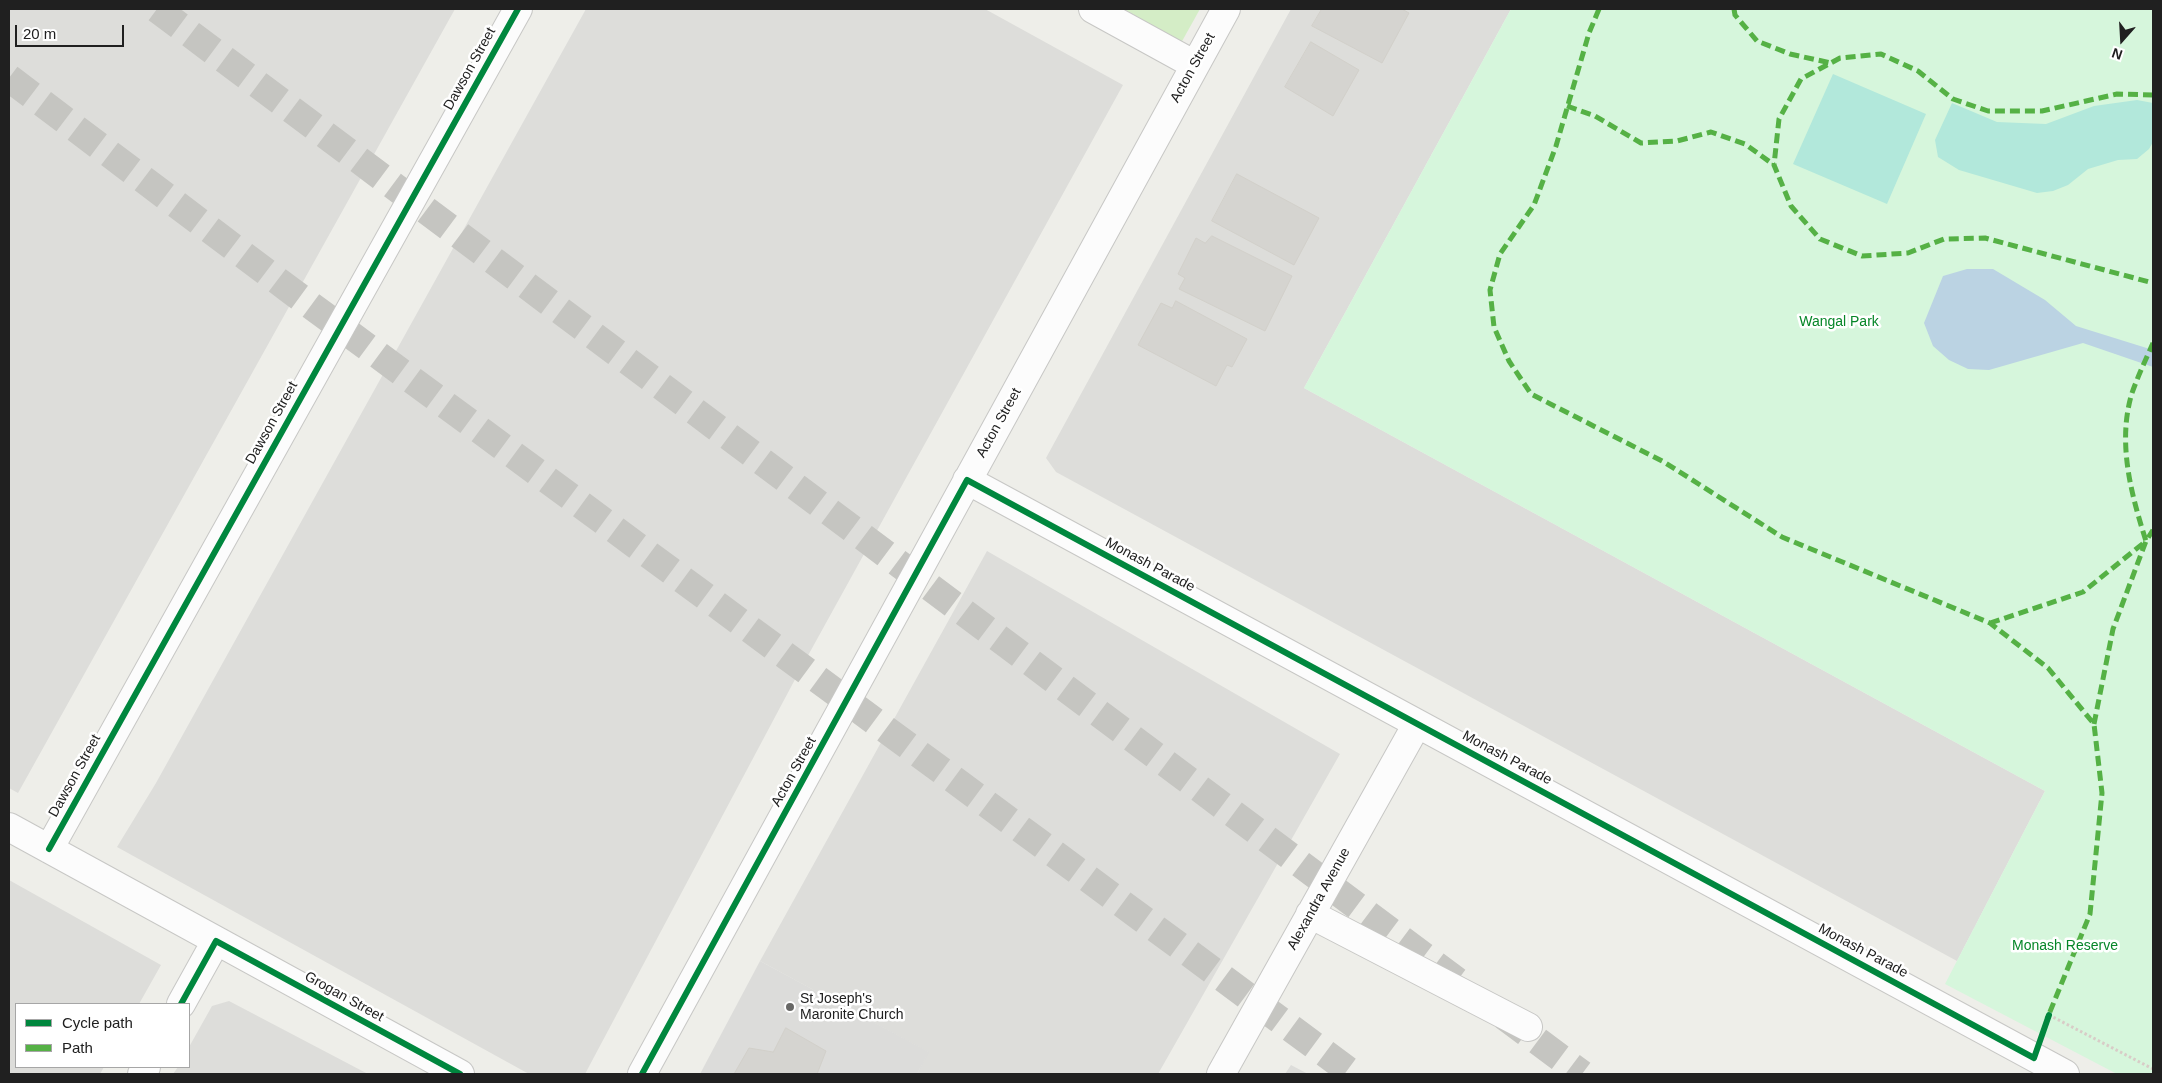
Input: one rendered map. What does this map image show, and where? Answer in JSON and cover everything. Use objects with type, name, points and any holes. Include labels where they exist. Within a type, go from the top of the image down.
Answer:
[{"type":"street","name":"Dawson Street","points":[[48,849],[518,9]]},
{"type":"street","points":[[1093,9],[1195,65]]},
{"type":"street","name":"Acton Street","points":[[642,1074],[1226,9]]},
{"type":"street","name":"Monash Parade","points":[[967,480],[1417,724],[2029,1066],[2065,1074]]},
{"type":"street","name":"Alexandra Avenue","points":[[1221,1074],[1417,724]]},
{"type":"street","name":"Grogan Street","points":[[9,827],[460,1074]]},
{"type":"street","points":[[1310,914],[1528,1027]]},
{"type":"street","points":[[182,1003],[216,941]]},
{"type":"path","points":[[2049,1015],[2153,1070]]},
{"type":"shaded area","points":[[9,9],[455,9],[18,793],[9,788]]},
{"type":"shaded area","points":[[586,9],[985,9],[1123,85],[800,670],[585,1074],[529,1074],[117,847],[156,783]]},
{"type":"shaded area","points":[[1291,9],[1511,9],[1304,388],[2045,791],[1957,961],[1056,472],[1046,458]]},
{"type":"shaded area","points":[[1833,74],[1926,114],[1887,204],[1793,164]]},
{"type":"shaded area","points":[[2137,100],[2153,103],[2153,142],[2149,149],[2137,159],[2118,160],[2088,169],[2068,185],[2053,191],[2037,193],[1959,170],[1938,157],[1935,140],[1952,103],[1997,122],[2046,124],[2094,106]]},
{"type":"shaded area","points":[[1967,269],[1993,269],[2045,300],[2076,326],[2153,350],[2153,367],[2083,343],[1989,370],[1968,369],[1949,360],[1933,346],[1924,323],[1943,276]]},
{"type":"shaded area","points":[[987,551],[1340,754],[1158,1074],[917,1074],[928,1052],[760,961]]},
{"type":"shaded area","points":[[9,880],[161,965],[140,1003],[15,1003],[15,1068],[103,1068],[100,1074],[9,1074]]},
{"type":"shaded area","name":"St Joseph's Maronite Church","points":[[760,961],[929,1052],[917,1074],[700,1074]]},
{"type":"shaded area","points":[[229,1001],[368,1074],[173,1074],[177,1068],[190,1068],[190,1045],[212,1006]]},
{"type":"shaded area","points":[[1291,1065],[1308,1074],[1285,1074]]},
{"type":"green space","points":[[1124,9],[1200,9],[1181,43]]},
{"type":"green space","name":"Wangal Park","points":[[1511,9],[2153,9],[2153,1074],[2117,1074],[1945,984],[2045,791],[1304,388]]},
{"type":"building","points":[[1322,9],[1402,9],[1409,13],[1382,63],[1312,26]]},
{"type":"building","points":[[1311,42],[1359,70],[1333,116],[1285,87]]},
{"type":"building","points":[[1237,174],[1319,218],[1294,265],[1212,221]]},
{"type":"building","points":[[1212,236],[1292,276],[1265,331],[1179,289],[1185,278],[1178,274],[1196,238],[1205,243]]},
{"type":"building","points":[[1176,301],[1247,339],[1232,367],[1227,365],[1216,386],[1138,345],[1161,303],[1172,308]]},
{"type":"building","points":[[786,1028],[826,1051],[817,1074],[734,1074],[749,1048],[773,1052]]},
{"type":"tunnel","points":[[157,9],[1457,981]]},
{"type":"tunnel","points":[[9,78],[290,290],[1353,1074]]},
{"type":"tunnel","points":[[1504,1016],[1582,1074]]},
{"type":"marked path","points":[[1599,9],[1589,33],[1556,146],[1534,205],[1500,254],[1490,290],[1494,327],[1509,361],[1531,394],[1664,462],[1782,537],[1990,623],[2048,668],[2094,724],[2102,793],[2090,914],[2047,1019]]},
{"type":"marked path","points":[[1734,9],[1735,15],[1757,41],[1790,54],[1831,63]]},
{"type":"marked path","points":[[2153,95],[2117,94],[2042,111],[1988,111],[1953,99],[1918,71],[1881,54],[1840,58],[1801,79],[1779,119],[1774,165],[1791,206],[1820,239],[1862,256],[1908,253],[1944,239],[1985,238],[2153,283]]},
{"type":"marked path","points":[[1567,106],[1595,116],[1641,143],[1677,141],[1711,132],[1745,144],[1774,165]]},
{"type":"marked path","points":[[1990,623],[2083,592],[2146,541],[2131,486],[2126,449],[2126,430],[2132,393],[2153,343]]},
{"type":"marked path","points":[[2094,724],[2113,629],[2146,541],[2153,530]]},
{"type":"cycle path","points":[[49,849],[518,9]]},
{"type":"cycle path","points":[[642,1074],[967,480],[2034,1058],[2049,1015]]},
{"type":"cycle path","points":[[182,1003],[216,941],[460,1074]]},
{"type":"place","name":"St Joseph's Maronite Church","points":[[790,1007]]},
{"type":"park label","name":"Monash Reserve","points":[[2065,946]]}]
